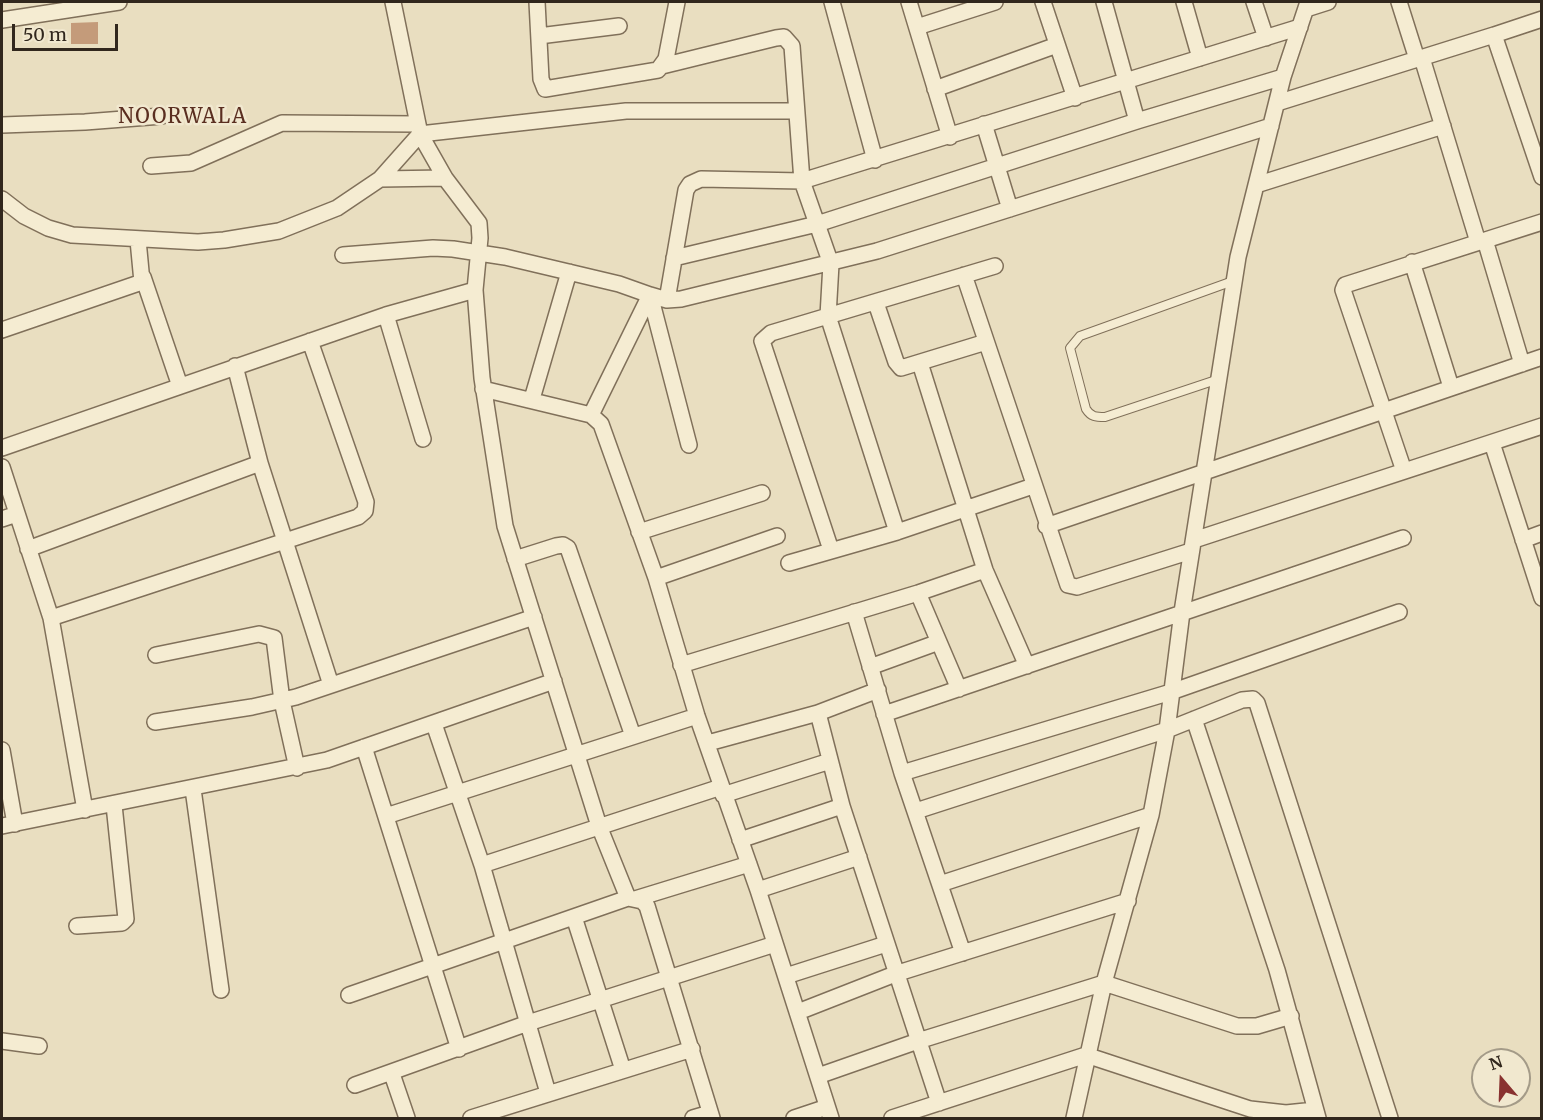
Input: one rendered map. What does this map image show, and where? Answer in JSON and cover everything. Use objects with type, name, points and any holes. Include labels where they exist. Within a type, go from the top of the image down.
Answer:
[{"type":"street","points":[[2,20],[119,2]]},
{"type":"street","points":[[393,2],[418,130],[445,178],[479,223],[480,238],[475,290],[483,389],[505,526],[599,826],[631,898]]},
{"type":"street","points":[[537,2],[541,79],[545,89],[652,72],[662,66],[784,37],[792,46],[802,181],[831,264],[828,316],[897,532]]},
{"type":"street","points":[[662,66],[669,48],[679,2]]},
{"type":"street","points":[[832,2],[875,160]]},
{"type":"street","points":[[909,2],[950,137]]},
{"type":"street","points":[[917,27],[976,4],[995,2]]},
{"type":"street","points":[[1043,2],[1075,98]]},
{"type":"street","points":[[1104,2],[1137,121]]},
{"type":"street","points":[[1184,2],[1200,58]]},
{"type":"street","points":[[1254,2],[1266,38]]},
{"type":"street","points":[[1074,1119],[1086,1055],[1104,983],[1151,815],[1167,730],[1182,612],[1206,471],[1233,281],[1283,77],[1307,5],[1328,2]]},
{"type":"street","points":[[1399,2],[1522,363]]},
{"type":"street","points":[[1277,103],[1542,19]]},
{"type":"street","points":[[539,36],[619,26]]},
{"type":"street","points":[[667,300],[686,190],[690,184],[700,179],[802,181],[1300,27]]},
{"type":"street","points":[[1494,34],[1542,177]]},
{"type":"street","points":[[935,88],[1057,45]]},
{"type":"street","points":[[674,258],[818,224],[1137,121],[1283,77]]},
{"type":"street","points":[[151,166],[191,164],[282,123],[418,130],[616,112],[796,111]]},
{"type":"street","points":[[2,125],[75,123],[162,116]]},
{"type":"street","points":[[984,124],[1010,209]]},
{"type":"street","points":[[343,255],[432,248],[477,252],[633,288],[667,300],[831,264],[1271,126]]},
{"type":"street","points":[[1256,185],[1443,126]]},
{"type":"street","points":[[2,199],[24,216],[48,228],[72,235],[138,240],[215,241],[279,231],[337,208],[380,179],[418,130]]},
{"type":"street","points":[[380,179],[445,178]]},
{"type":"street","points":[[1404,471],[1343,290],[1352,281],[1542,222]]},
{"type":"street","points":[[138,240],[143,277],[180,386]]},
{"type":"street","points":[[1412,262],[1451,387]]},
{"type":"street","points":[[831,550],[762,345],[765,337],[771,333],[995,266]]},
{"type":"street","points":[[532,399],[569,272]]},
{"type":"street","points":[[964,275],[1046,526],[1065,581],[1072,588],[1404,471],[1542,426]]},
{"type":"street","points":[[2,330],[137,285],[143,277]]},
{"type":"street","points":[[2,448],[386,315],[475,290]]},
{"type":"street","points":[[591,415],[650,295]]},
{"type":"street","points":[[650,295],[689,446]]},
{"type":"street","points":[[876,303],[898,366],[907,368],[986,342]]},
{"type":"street","points":[[386,315],[423,439]]},
{"type":"street","points":[[51,618],[358,517],[365,511],[366,502],[310,341]]},
{"type":"street","points":[[1046,526],[1383,409],[1542,357]]},
{"type":"street","points":[[920,363],[985,570],[1027,666]]},
{"type":"street","points":[[235,366],[260,463],[331,685]]},
{"type":"street","points":[[483,389],[591,415],[600,424],[656,578],[697,716],[776,944],[829,1113],[794,1119]]},
{"type":"street","points":[[1491,442],[1539,582],[1542,598]]},
{"type":"street","points":[[28,549],[260,463]]},
{"type":"street","points":[[2,467],[51,618],[85,810]]},
{"type":"street","points":[[789,563],[897,532],[1033,486]]},
{"type":"street","points":[[639,532],[762,493]]},
{"type":"street","points":[[2,519],[17,514]]},
{"type":"street","points":[[1523,540],[1542,533]]},
{"type":"street","points":[[656,578],[777,536]]},
{"type":"street","points":[[884,714],[1403,538]]},
{"type":"street","points":[[515,559],[556,546],[563,545],[568,548],[633,736]]},
{"type":"street","points":[[681,665],[918,593],[985,570]]},
{"type":"street","points":[[918,593],[959,689]]},
{"type":"street","points":[[854,612],[902,773],[963,953]]},
{"type":"street","points":[[902,773],[1171,692],[1399,612]]},
{"type":"street","points":[[155,722],[282,701],[534,617]]},
{"type":"street","points":[[156,655],[259,634],[274,638],[277,647],[282,701],[297,768]]},
{"type":"street","points":[[870,667],[939,642]]},
{"type":"street","points":[[2,750],[8,825],[297,768],[434,724],[554,681]]},
{"type":"street","points":[[708,743],[818,713],[878,690]]},
{"type":"street","points":[[916,811],[1167,730],[1242,700],[1253,699],[1257,703],[1390,1119]]},
{"type":"street","points":[[818,713],[842,806],[885,944],[939,1102]]},
{"type":"street","points":[[386,816],[697,716]]},
{"type":"street","points":[[892,1119],[1086,1055],[1250,1109],[1317,1114],[1291,1016],[1194,719]]},
{"type":"street","points":[[434,724],[482,865],[502,941],[548,1093]]},
{"type":"street","points":[[364,747],[459,1049]]},
{"type":"street","points":[[482,865],[599,826],[830,761]]},
{"type":"street","points":[[193,789],[221,990]]},
{"type":"street","points":[[76,926],[111,925],[122,923],[126,919],[114,805]]},
{"type":"street","points":[[740,840],[842,806]]},
{"type":"street","points":[[940,884],[1151,815]]},
{"type":"street","points":[[758,890],[859,857]]},
{"type":"street","points":[[350,994],[631,898],[749,864]]},
{"type":"street","points":[[631,898],[642,901],[647,906],[711,1116],[693,1119]]},
{"type":"street","points":[[798,1012],[895,974],[1128,901]]},
{"type":"street","points":[[574,917],[623,1070]]},
{"type":"street","points":[[355,1085],[392,1074],[528,1023],[600,1002],[776,944]]},
{"type":"street","points":[[786,976],[885,944]]},
{"type":"street","points":[[818,1076],[918,1041],[1104,983],[1247,1028],[1291,1016]]},
{"type":"street","points":[[2,1041],[39,1046]]},
{"type":"street","points":[[471,1119],[692,1049]]},
{"type":"street","points":[[392,1074],[407,1119]]},
{"type":"lane","points":[[1219,379],[1105,417],[1095,417],[1089,415],[1086,409],[1070,348],[1080,336],[1233,281]]},
{"type":"building","points":[[98,22],[98,44],[71,44],[71,23]]},
{"type":"district","name":"NOORWALA","points":[[183,117]]}]
